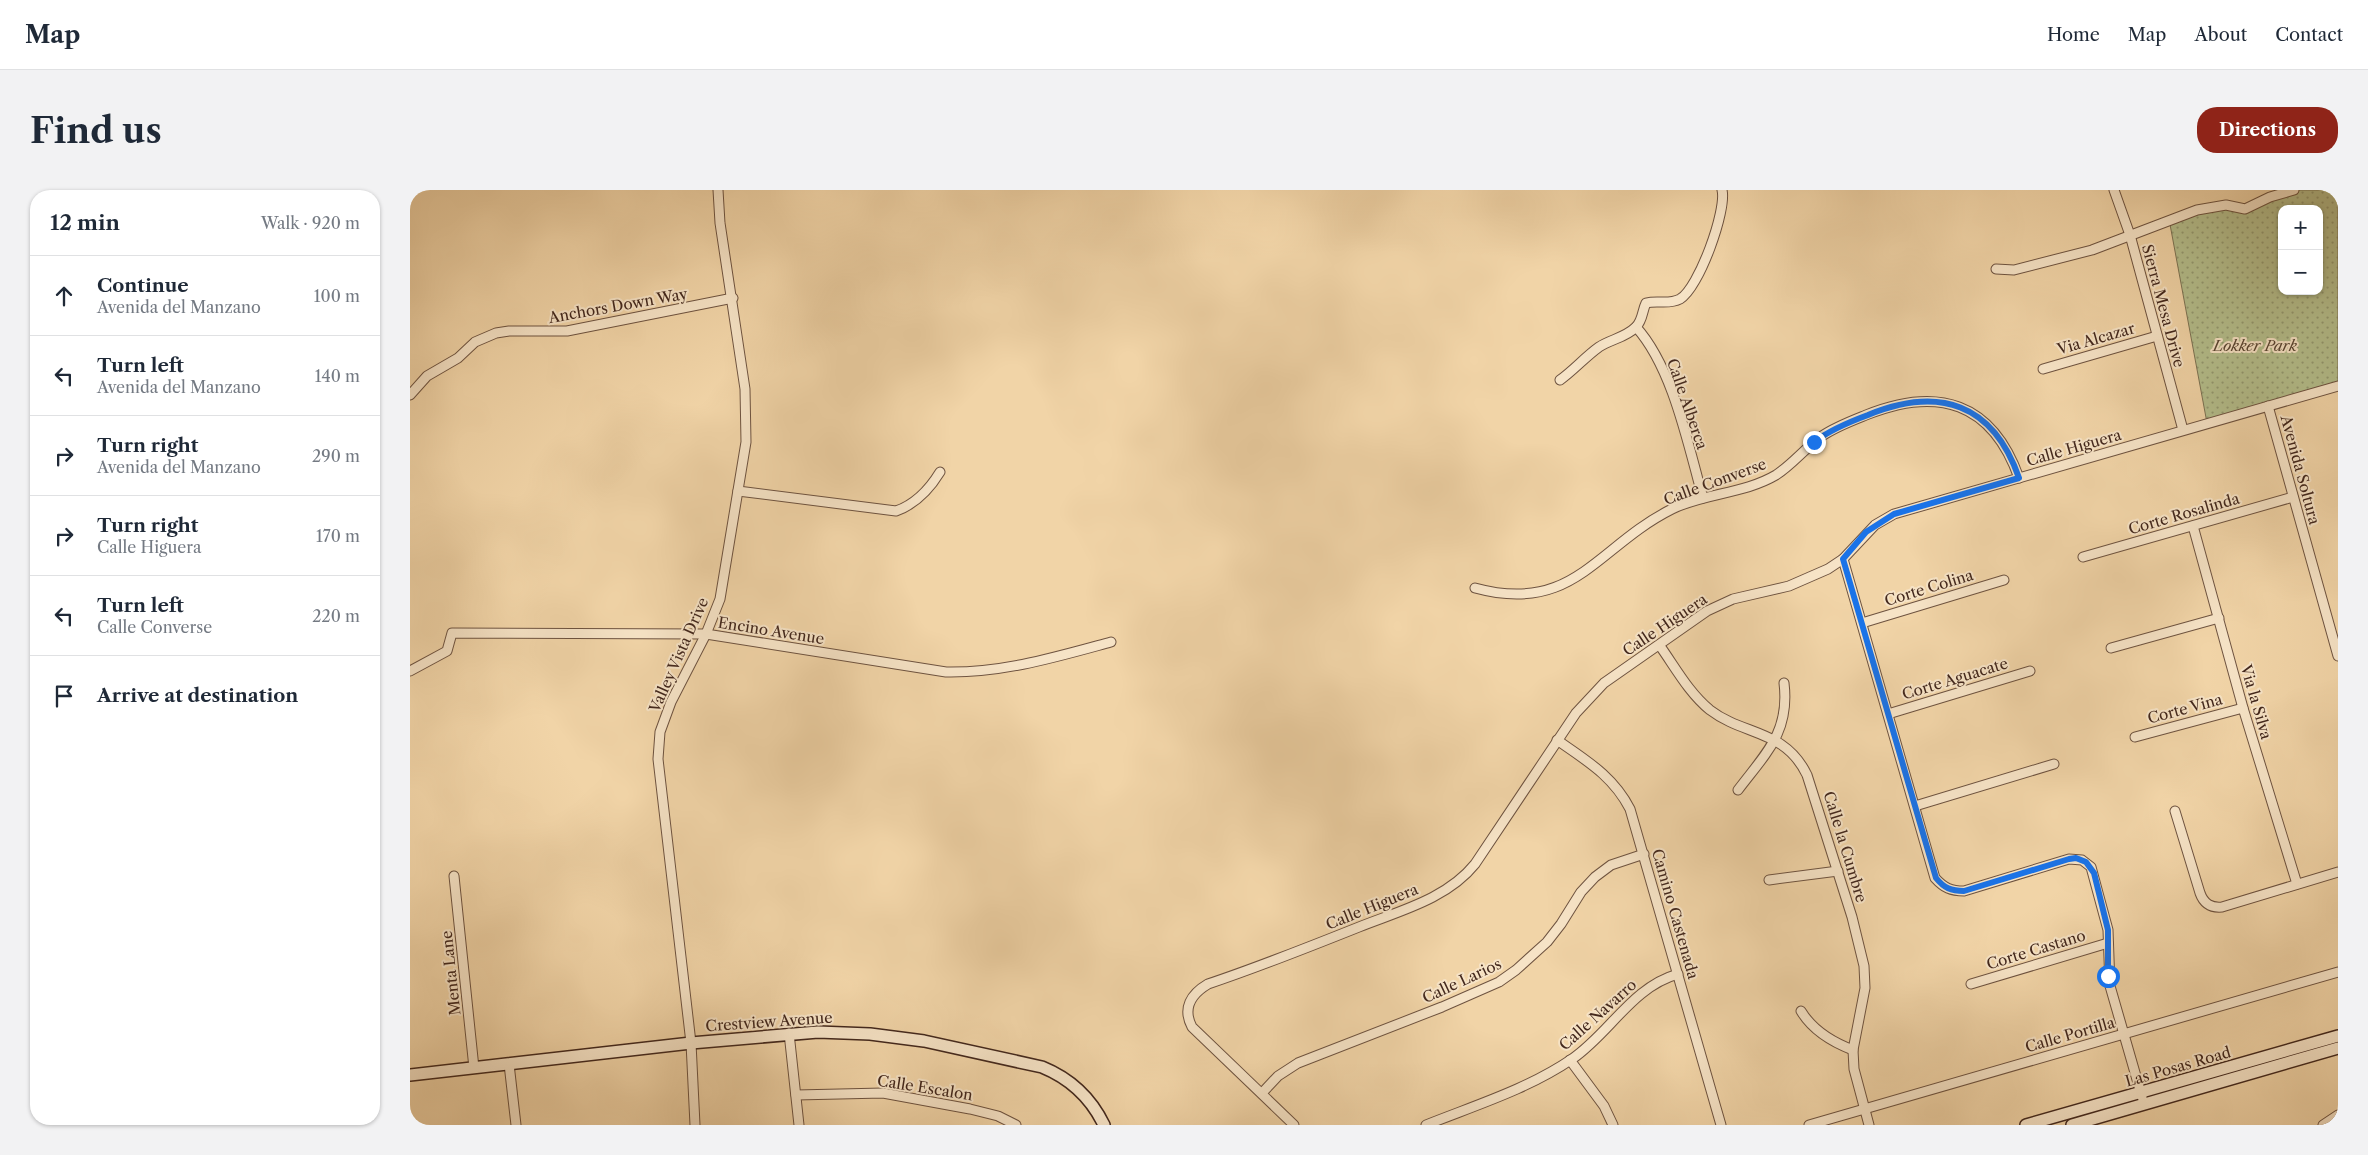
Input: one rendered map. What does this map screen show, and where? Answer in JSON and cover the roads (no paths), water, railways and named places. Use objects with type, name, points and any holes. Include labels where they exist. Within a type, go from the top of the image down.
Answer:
[{"type":"street","name":"Valley Vista Drive","points":[[695,1125],[691,1043],[658,759],[660,732],[671,702],[706,634],[724,584],[746,442],[746,408],[733,298],[720,222],[718,190]]},
{"type":"street","points":[[1560,380],[1578,367],[1598,348],[1628,334],[1636,327],[1642,317],[1646,303],[1669,302],[1681,299],[1698,278],[1722,211],[1724,198],[1722,190]]},
{"type":"street","name":"Sierra Mesa Drive","points":[[2114,190],[2130,236],[2183,430]]},
{"type":"street","points":[[1996,269],[2014,270],[2075,255],[2101,248],[2197,210],[2226,205],[2245,209],[2270,197],[2294,190]]},
{"type":"street","name":"Anchors Down Way","points":[[410,395],[427,376],[458,358],[475,342],[496,333],[509,331],[567,332],[733,298]]},
{"type":"street","name":"Calle Alberca","points":[[1636,327],[1655,352],[1667,379],[1703,498]]},
{"type":"street","name":"Via Alcazar","points":[[2043,369],[2157,336]]},
{"type":"street","name":"Calle Higuera","points":[[1262,1093],[1192,1027],[1188,1017],[1188,1004],[1195,993],[1208,984],[1279,959],[1418,903],[1456,884],[1475,864],[1576,713],[1604,683],[1660,646],[1693,620],[1719,604],[1789,586],[1821,572],[1843,559],[1871,529],[1894,514],[2338,386]]},
{"type":"street","name":"Calle Converse","points":[[1475,588],[1517,595],[1540,593],[1562,586],[1582,574],[1648,524],[1671,510],[1703,498],[1765,480],[1783,470],[1814,442],[1833,430],[1881,409],[1913,401],[1943,403],[1963,409],[1980,419],[2002,440],[2012,458],[2019,478]]},
{"type":"street","name":"Avenida Soltura","points":[[2268,406],[2338,656]]},
{"type":"street","points":[[738,491],[896,511],[914,502],[925,492],[940,472]]},
{"type":"street","name":"Corte Rosalinda","points":[[2084,557],[2293,496]]},
{"type":"street","name":"Via la Silva","points":[[2193,526],[2243,708],[2297,884]]},
{"type":"street","points":[[1843,559],[1933,873],[1941,884],[1950,890],[1964,891],[2069,859],[2076,858],[2086,862],[2094,873],[2106,921],[2109,981],[2142,1099]]},
{"type":"street","name":"Corte Colina","points":[[1862,623],[2004,580]]},
{"type":"street","points":[[2111,648],[2219,618]]},
{"type":"street","name":"Encino Avenue","points":[[410,671],[447,651],[452,633],[706,634],[946,672],[976,672],[1017,667],[1111,642]]},
{"type":"street","name":"Calle la Cumbre","points":[[1660,646],[1705,705],[1728,720],[1751,728],[1775,740],[1795,756],[1807,775],[1838,871],[1860,948],[1865,978],[1853,1050],[1854,1069],[1868,1125]]},
{"type":"street","name":"Corte Aguacate","points":[[1888,714],[2030,671]]},
{"type":"street","points":[[1738,790],[1775,740],[1784,720],[1784,683]]},
{"type":"street","name":"Corte Vina","points":[[2135,737],[2243,708]]},
{"type":"street","name":"Camino Castenada","points":[[1557,740],[1593,764],[1618,789],[1630,809],[1721,1125]]},
{"type":"street","points":[[1914,806],[2054,764]]},
{"type":"street","points":[[2175,810],[2200,893],[2205,903],[2210,906],[2222,907],[2338,872]]},
{"type":"street","name":"Calle Larios","points":[[1262,1093],[1278,1076],[1298,1062],[1442,1007],[1499,982],[1522,966],[1547,942],[1581,892],[1595,877],[1611,865],[1644,854]]},
{"type":"street","points":[[1769,880],[1838,871]]},
{"type":"street","name":"Menta Lane","points":[[454,876],[474,1068]]},
{"type":"street","name":"Corte Castano","points":[[1971,984],[2108,943]]},
{"type":"street","name":"Calle Portilla","points":[[1809,1125],[2338,972]]},
{"type":"street","name":"Calle Navarro","points":[[1426,1125],[1508,1093],[1570,1060],[1592,1043],[1645,990],[1661,980],[1678,974]]},
{"type":"street","points":[[1802,1011],[1807,1021],[1827,1038],[1853,1050]]},
{"type":"street","name":"Crestview Avenue","points":[[410,1075],[789,1033],[845,1032],[895,1036],[1036,1064],[1059,1075],[1079,1090],[1092,1104],[1104,1125]]},
{"type":"street","points":[[789,1033],[799,1125]]},
{"type":"street","name":"Las Posas Road","points":[[2027,1125],[2142,1099],[2337,1045]]},
{"type":"street","points":[[1570,1060],[1596,1093],[1612,1125]]},
{"type":"street","points":[[509,1064],[516,1125]]},
{"type":"street","points":[[1262,1093],[1294,1125]]},
{"type":"street","name":"Calle Escalon","points":[[796,1095],[889,1094],[970,1109],[998,1116],[1016,1125]]},
{"type":"street","name":"Las Posas Road","points":[[2072,1125],[2142,1099]]},
{"type":"street","points":[[2322,1125],[2338,1115]]},
{"type":"park label","name":"Lokker Park","points":[[2255,346]]}]
